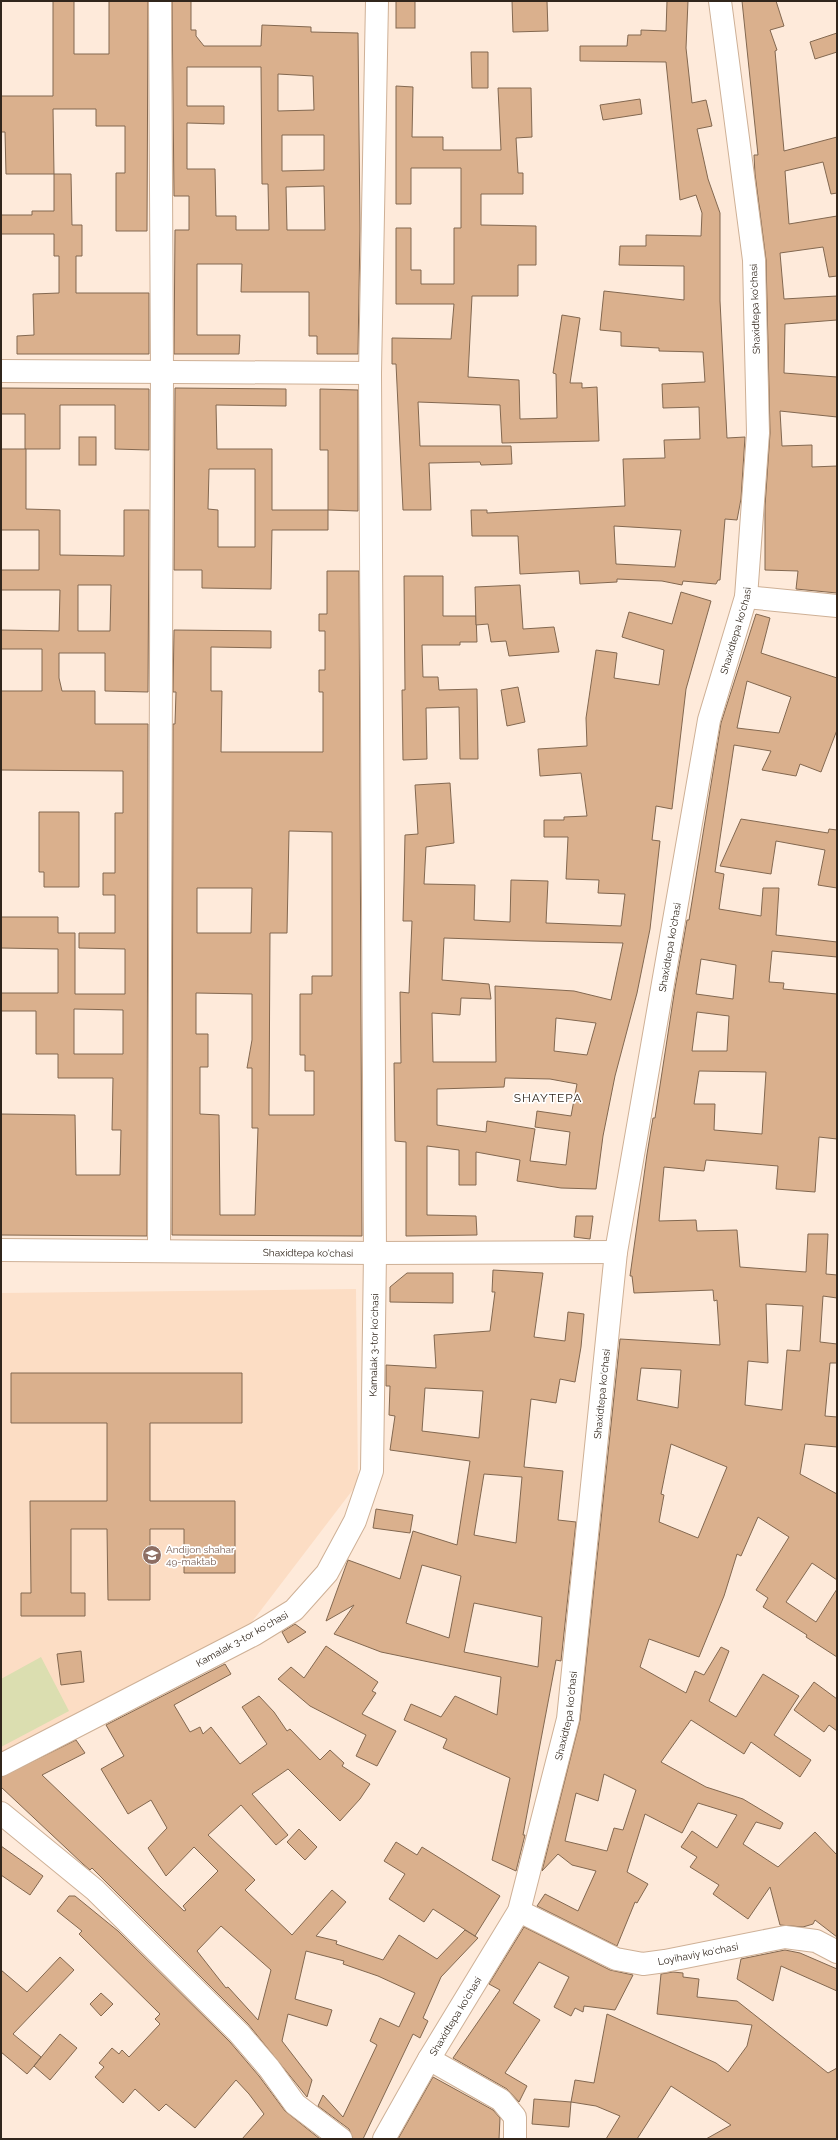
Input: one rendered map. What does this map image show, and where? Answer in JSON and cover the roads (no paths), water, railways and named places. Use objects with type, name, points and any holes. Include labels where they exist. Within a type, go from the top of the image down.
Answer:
[{"type":"street","points":[[159,1250],[162,372],[160,1]]},
{"type":"street","name":"Kamalak 3-tor koʻchasi","points":[[1,1765],[255,1634],[294,1610],[328,1573],[355,1521],[372,1471],[375,1253],[370,373],[377,1]]},
{"type":"street","name":"Shaxidtepa ko'chasi","points":[[384,2139],[429,2059],[519,1911],[568,1719],[616,1252],[709,720],[746,597],[758,433],[754,260],[720,1]]},
{"type":"street","points":[[1,371],[370,373]]},
{"type":"street","points":[[746,597],[837,606]]},
{"type":"street","name":"Shaxidtepa ko'chasi","points":[[1,1250],[159,1250],[375,1253],[616,1252]]},
{"type":"street","points":[[1,1813],[95,1890],[239,2033],[269,2068],[295,2104],[341,2139]]},
{"type":"street","name":"Loyihaviy koʻchasi","points":[[519,1911],[616,1959],[643,1964],[785,1937],[816,1942],[837,1952]]},
{"type":"street","points":[[429,2059],[501,2100],[515,2117],[516,2139]]},
{"type":"place","name":"Andijon shahar 49-maktab","points":[[152,1555]]},
{"type":"district","name":"SHAYTEPA","points":[[548,1098]]}]
